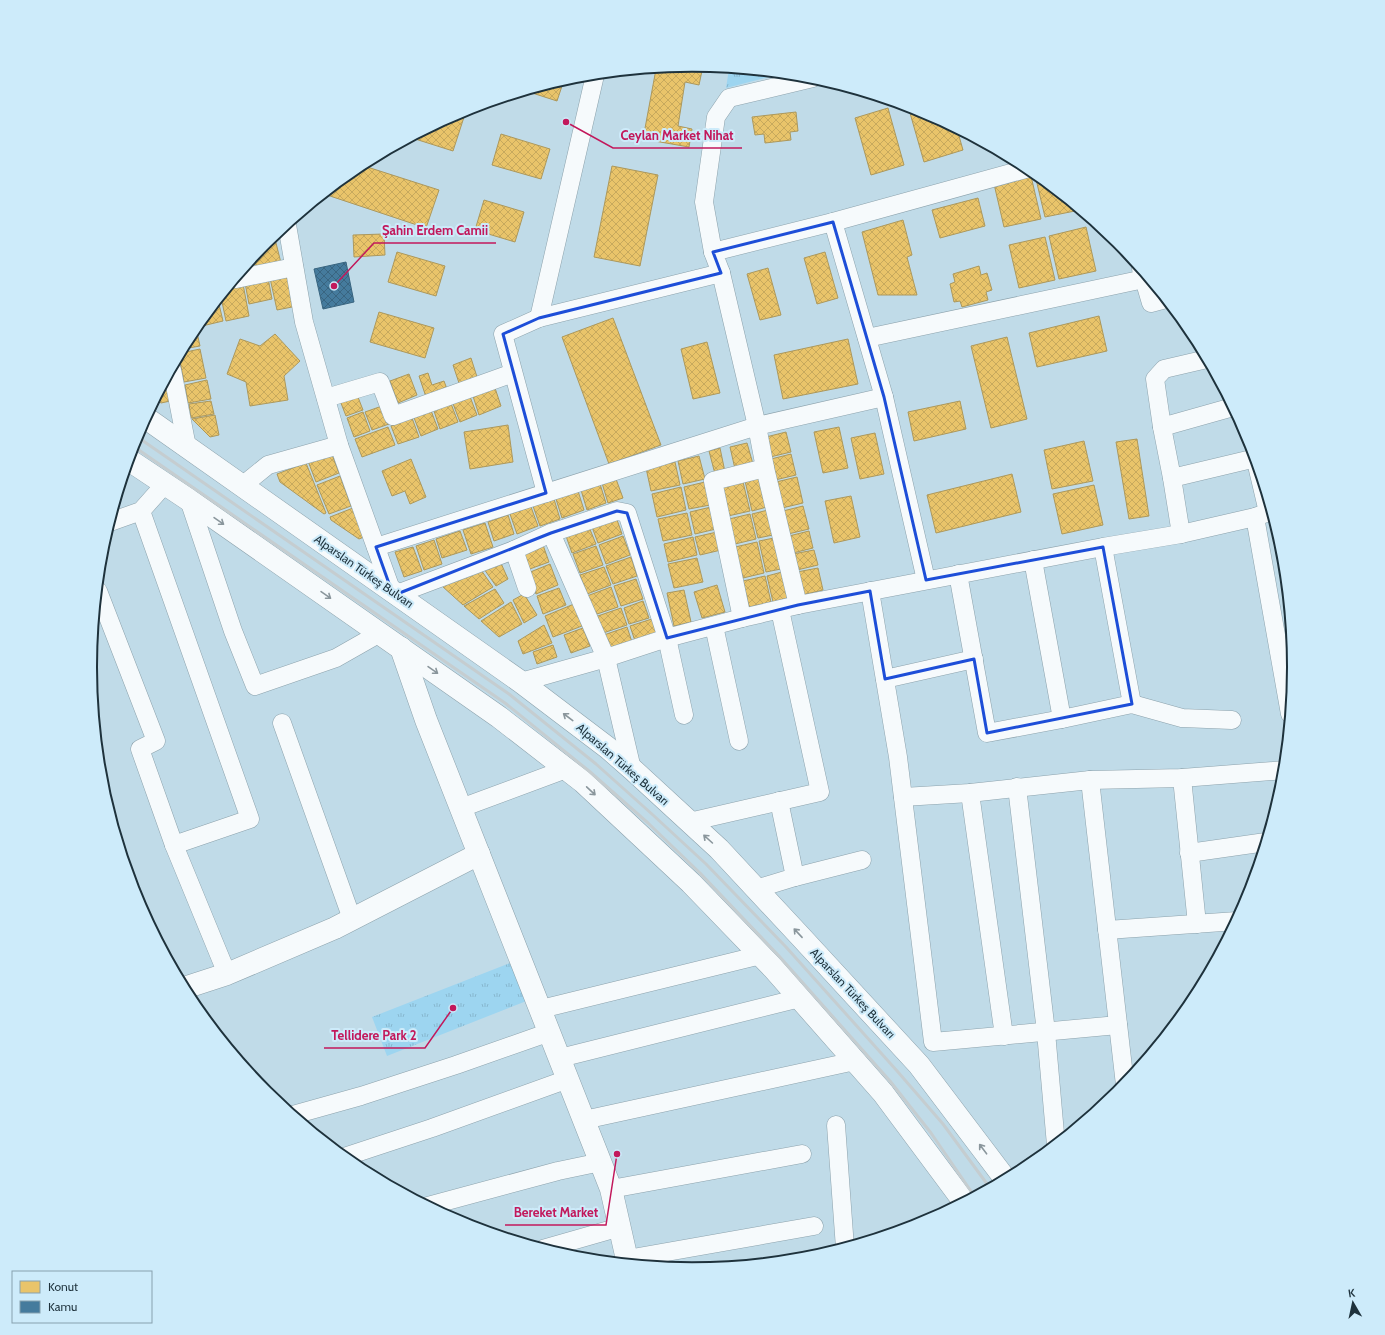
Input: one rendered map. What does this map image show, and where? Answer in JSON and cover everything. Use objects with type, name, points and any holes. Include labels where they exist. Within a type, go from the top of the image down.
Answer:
[{"type":"main road","name":"Alparslan Türkeş Bulvarı","points":[[150,421],[521,682],[608,748],[632,769],[719,849],[913,1058],[1003,1175]]},
{"type":"main road","points":[[134,463],[500,716],[582,782],[691,883],[761,955],[883,1093],[962,1199]]},
{"type":"main road","points":[[401,648],[426,720],[611,1189],[626,1259]]},
{"type":"main road","points":[[190,986],[226,974],[335,928],[479,854]]},
{"type":"street","points":[[540,318],[593,80]]},
{"type":"street","points":[[798,605],[765,468],[757,426],[720,273],[713,252],[704,202],[716,117],[730,98],[799,81]]},
{"type":"street","points":[[713,252],[833,222],[1020,170]]},
{"type":"street","points":[[833,222],[884,397],[926,580]]},
{"type":"street","points":[[288,231],[304,322],[339,445],[376,547],[395,593],[514,550],[552,533],[617,511],[627,513],[667,638],[684,715]]},
{"type":"street","points":[[243,278],[294,267]]},
{"type":"street","points":[[546,493],[503,334],[540,318],[720,273]]},
{"type":"street","points":[[867,338],[1140,275]]},
{"type":"street","points":[[1145,281],[1151,303],[1161,300]]},
{"type":"street","points":[[1181,534],[1155,379],[1164,370],[1202,359]]},
{"type":"street","points":[[326,398],[380,382],[393,416],[514,373]]},
{"type":"street","points":[[173,377],[187,447]]},
{"type":"street","points":[[376,547],[757,426],[884,397]]},
{"type":"street","points":[[1162,427],[1229,408]]},
{"type":"street","points":[[242,486],[268,465],[339,445]]},
{"type":"street","points":[[1172,478],[1250,459]]},
{"type":"street","points":[[742,618],[713,481],[765,468]]},
{"type":"street","points":[[115,520],[141,511],[165,484]]},
{"type":"street","points":[[1261,492],[1287,693]]},
{"type":"street","points":[[189,500],[233,631],[255,686],[336,658],[380,633]]},
{"type":"street","points":[[141,511],[250,819],[174,844]]},
{"type":"street","points":[[521,682],[606,658],[667,638],[798,605],[1103,547],[1181,534],[1265,513]]},
{"type":"street","points":[[552,533],[606,658],[632,769]]},
{"type":"street","points":[[1103,547],[1132,704]]},
{"type":"street","points":[[514,550],[527,588]]},
{"type":"street","points":[[1033,560],[1062,719]]},
{"type":"street","points":[[958,574],[988,733],[1132,704],[1182,718],[1232,720]]},
{"type":"street","points":[[870,591],[898,757],[933,1042]]},
{"type":"street","points":[[101,599],[156,741],[140,749],[174,844],[226,974]]},
{"type":"street","points":[[689,822],[820,792],[780,610]]},
{"type":"street","points":[[714,626],[739,741]]},
{"type":"street","points":[[885,679],[974,659]]},
{"type":"street","points":[[282,724],[352,919]]},
{"type":"street","points":[[461,808],[566,770]]},
{"type":"street","points":[[903,797],[970,793],[1090,780],[1182,778],[1279,770]]},
{"type":"street","points":[[1182,778],[1197,924]]},
{"type":"street","points":[[1090,780],[1124,1078]]},
{"type":"street","points":[[1017,787],[1046,1032],[1056,1140]]},
{"type":"street","points":[[970,793],[1004,1036]]},
{"type":"street","points":[[779,801],[794,877]]},
{"type":"street","points":[[1190,852],[1261,843]]},
{"type":"street","points":[[756,888],[862,860]]},
{"type":"street","points":[[1107,930],[1231,921]]},
{"type":"street","points":[[541,1010],[761,955]]},
{"type":"street","points":[[560,1058],[800,998]]},
{"type":"street","points":[[913,1058],[933,1042],[1118,1025]]},
{"type":"street","points":[[298,1114],[361,1096],[550,1032]]},
{"type":"street","points":[[584,1120],[855,1061]]},
{"type":"street","points":[[351,1155],[432,1128],[568,1079]]},
{"type":"street","points":[[836,1125],[845,1244]]},
{"type":"street","points":[[611,1189],[802,1154]]},
{"type":"street","points":[[434,1204],[601,1162]]},
{"type":"street","points":[[636,1260],[814,1226]]},
{"type":"street","points":[[552,1246],[620,1227]]},
{"type":"highlighted area","points":[[833,222],[884,397],[926,580],[1103,547],[1132,704],[987,733],[974,659],[885,679],[870,591],[798,605],[667,638],[627,513],[617,511],[551,533],[397,594],[392,592],[376,547],[546,493],[503,334],[539,318],[721,273],[713,252]]},
{"type":"green space","points":[[728,73],[769,77],[726,88]]},
{"type":"green space","points":[[518,960],[534,998],[387,1056],[372,1017]]},
{"type":"building: Konut","points":[[702,72],[699,85],[685,82],[678,126],[692,129],[689,147],[643,139],[655,73]]},
{"type":"building: Konut","points":[[562,86],[557,101],[534,93]]},
{"type":"building: Konut","points":[[888,108],[904,165],[871,175],[855,118]]},
{"type":"building: Konut","points":[[796,112],[798,131],[790,132],[791,140],[765,143],[764,134],[755,135],[752,117]]},
{"type":"building: Konut","points":[[910,113],[959,134],[963,150],[924,162]]},
{"type":"building: Konut","points":[[464,118],[453,151],[417,140]]},
{"type":"building: Konut","points":[[501,134],[550,149],[541,179],[492,165]]},
{"type":"building: Konut","points":[[612,166],[658,175],[640,266],[594,257]]},
{"type":"building: Konut","points":[[369,168],[439,190],[426,228],[329,196]]},
{"type":"building: Konut","points":[[1029,176],[1031,178],[1041,219],[1004,227],[994,184]]},
{"type":"building: Konut","points":[[1037,182],[1074,211],[1045,217]]},
{"type":"building: Konut","points":[[978,198],[985,226],[940,238],[932,210]]},
{"type":"building: Konut","points":[[484,200],[524,212],[515,242],[475,230]]},
{"type":"building: Konut","points":[[903,220],[912,255],[907,257],[917,295],[878,295],[862,232]]},
{"type":"building: Konut","points":[[1086,227],[1096,271],[1059,279],[1049,236]]},
{"type":"building: Konut","points":[[384,234],[385,255],[354,257],[353,235]]},
{"type":"building: Konut","points":[[1045,237],[1055,280],[1019,288],[1009,245]]},
{"type":"building: Konut","points":[[276,242],[281,263],[256,269],[255,264]]},
{"type":"building: Konut","points":[[397,252],[445,266],[436,296],[388,282]]},
{"type":"building: Konut","points":[[825,252],[838,298],[817,304],[804,258]]},
{"type":"building: Konut","points":[[979,266],[981,275],[987,273],[992,290],[986,292],[988,300],[962,307],[960,301],[954,302],[950,284],[955,282],[953,274]]},
{"type":"building: Konut","points":[[768,268],[781,315],[760,320],[747,274]]},
{"type":"building: Konut","points":[[290,274],[297,306],[277,310],[270,278]]},
{"type":"building: Konut","points":[[268,278],[272,299],[249,304],[245,283]]},
{"type":"building: Konut","points":[[243,284],[249,316],[226,321],[222,302],[237,285]]},
{"type":"building: Konut","points":[[219,306],[223,321],[205,325]]},
{"type":"building: Konut","points":[[379,312],[434,328],[425,358],[370,342]]},
{"type":"building: Konut","points":[[1099,316],[1107,351],[1037,367],[1029,333]]},
{"type":"building: Konut","points":[[613,318],[661,445],[609,464],[562,337]]},
{"type":"building: Konut","points":[[275,334],[300,361],[284,376],[288,400],[250,406],[246,382],[227,374],[240,339],[260,346]]},
{"type":"building: Konut","points":[[198,336],[200,346],[191,348]]},
{"type":"building: Konut","points":[[1007,337],[1027,419],[991,428],[971,346]]},
{"type":"building: Konut","points":[[848,339],[858,384],[783,399],[774,355]]},
{"type":"building: Konut","points":[[707,342],[720,393],[693,399],[681,349]]},
{"type":"building: Konut","points":[[200,349],[206,378],[184,382],[181,364],[188,351]]},
{"type":"building: Konut","points":[[471,358],[478,380],[460,386],[453,365]]},
{"type":"building: Konut","points":[[428,373],[432,385],[444,381],[447,389],[426,397],[419,376]]},
{"type":"building: Konut","points":[[409,374],[417,395],[398,403],[390,381]]},
{"type":"building: Konut","points":[[207,380],[211,399],[188,403],[185,385]]},
{"type":"building: Konut","points":[[169,384],[171,384],[175,400],[161,403],[159,402]]},
{"type":"building: Konut","points":[[494,385],[501,406],[479,415],[472,393]]},
{"type":"building: Konut","points":[[356,392],[363,410],[346,416],[339,398]]},
{"type":"building: Konut","points":[[469,394],[477,415],[460,422],[452,401]]},
{"type":"building: Konut","points":[[211,401],[214,414],[191,418],[189,404]]},
{"type":"building: Konut","points":[[450,401],[458,422],[440,429],[433,408]]},
{"type":"building: Konut","points":[[960,401],[966,429],[914,441],[908,412]]},
{"type":"building: Konut","points":[[382,406],[389,424],[372,430],[365,412]]},
{"type":"building: Konut","points":[[430,408],[438,429],[421,436],[413,415]]},
{"type":"building: Konut","points":[[363,412],[370,431],[354,437],[347,418]]},
{"type":"building: Konut","points":[[215,415],[219,435],[210,437],[192,419]]},
{"type":"building: Konut","points":[[412,418],[419,437],[398,444],[391,426]]},
{"type":"building: Konut","points":[[508,425],[513,462],[470,469],[464,432]]},
{"type":"building: Konut","points":[[388,427],[395,445],[362,457],[355,439]]},
{"type":"building: Konut","points":[[839,427],[848,468],[823,473],[814,432]]},
{"type":"building: Konut","points":[[786,432],[791,452],[770,457],[766,437]]},
{"type":"building: Konut","points":[[875,433],[884,474],[860,479],[851,438]]},
{"type":"building: Konut","points":[[1137,439],[1149,516],[1129,519],[1116,442]]},
{"type":"building: Konut","points":[[1084,441],[1093,481],[1052,489],[1044,450]]},
{"type":"building: Konut","points":[[747,443],[753,464],[735,469],[730,447]]},
{"type":"building: Konut","points":[[720,448],[725,472],[715,474],[709,451]]},
{"type":"building: Konut","points":[[331,452],[339,473],[316,482],[308,461]]},
{"type":"building: Konut","points":[[791,454],[796,475],[775,480],[771,459]]},
{"type":"building: Konut","points":[[699,456],[705,479],[683,484],[678,461]]},
{"type":"building: Konut","points":[[411,459],[426,497],[410,504],[405,491],[392,496],[382,471]]},
{"type":"building: Konut","points":[[675,462],[680,485],[651,491],[646,468]]},
{"type":"building: Konut","points":[[306,463],[326,513],[324,514],[280,482],[277,474]]},
{"type":"building: Konut","points":[[1012,474],[1021,512],[936,533],[927,495]]},
{"type":"building: Konut","points":[[340,476],[351,506],[329,514],[317,485]]},
{"type":"building: Konut","points":[[797,477],[803,503],[782,508],[776,482]]},
{"type":"building: Konut","points":[[760,478],[767,507],[752,511],[745,481]]},
{"type":"building: Konut","points":[[616,479],[623,498],[608,503],[602,483]]},
{"type":"building: Konut","points":[[705,482],[710,505],[689,509],[684,487]]},
{"type":"building: Konut","points":[[743,482],[750,511],[728,516],[722,487]]},
{"type":"building: Konut","points":[[600,484],[606,503],[587,510],[581,490]]},
{"type":"building: Konut","points":[[1094,485],[1103,525],[1062,534],[1053,494]]},
{"type":"building: Konut","points":[[681,487],[686,510],[657,517],[652,494]]},
{"type":"building: Konut","points":[[578,491],[584,510],[562,518],[556,499]]},
{"type":"building: Konut","points":[[851,496],[860,537],[834,543],[825,501]]},
{"type":"building: Konut","points":[[554,499],[560,519],[540,526],[533,506]]},
{"type":"building: Konut","points":[[803,506],[809,529],[788,534],[783,511]]},
{"type":"building: Konut","points":[[531,507],[538,526],[517,534],[510,514]]},
{"type":"building: Konut","points":[[711,507],[716,529],[695,534],[690,512]]},
{"type":"building: Konut","points":[[353,508],[364,537],[359,539],[331,520],[330,517]]},
{"type":"building: Konut","points":[[768,510],[773,535],[758,538],[752,514]]},
{"type":"building: Konut","points":[[687,513],[692,535],[663,541],[658,519]]},
{"type":"building: Konut","points":[[750,514],[756,539],[735,544],[729,519]]},
{"type":"building: Konut","points":[[508,515],[514,534],[494,541],[488,522]]},
{"type":"building: Konut","points":[[616,517],[622,534],[598,543],[592,527]]},
{"type":"building: Konut","points":[[485,523],[493,547],[471,554],[463,530]]},
{"type":"building: Konut","points":[[589,527],[596,544],[572,553],[566,536]]},
{"type":"building: Konut","points":[[460,531],[467,550],[442,558],[436,539]]},
{"type":"building: Konut","points":[[809,531],[813,548],[793,553],[789,536]]},
{"type":"building: Konut","points":[[717,532],[721,550],[700,555],[695,537]]},
{"type":"building: Konut","points":[[623,536],[630,555],[606,564],[599,545]]},
{"type":"building: Konut","points":[[693,537],[697,555],[668,562],[664,544]]},
{"type":"building: Konut","points":[[774,538],[781,569],[766,572],[759,541]]},
{"type":"building: Konut","points":[[434,540],[442,564],[424,570],[416,546]]},
{"type":"building: Konut","points":[[757,542],[764,573],[743,578],[735,547]]},
{"type":"building: Konut","points":[[543,545],[549,562],[527,570],[521,554]]},
{"type":"building: Konut","points":[[596,546],[603,565],[580,573],[573,554]]},
{"type":"building: Konut","points":[[413,547],[422,571],[404,577],[395,552]]},
{"type":"building: Konut","points":[[814,550],[818,565],[797,570],[793,554]]},
{"type":"building: Konut","points":[[631,557],[637,576],[613,584],[606,566]]},
{"type":"building: Konut","points":[[697,558],[703,582],[674,588],[668,564]]},
{"type":"building: Konut","points":[[500,561],[508,579],[496,586],[484,569]]},
{"type":"building: Konut","points":[[550,564],[558,585],[536,594],[528,573]]},
{"type":"building: Konut","points":[[604,567],[611,585],[587,594],[580,575]]},
{"type":"building: Konut","points":[[818,568],[823,590],[802,595],[797,572]]},
{"type":"building: Konut","points":[[481,570],[493,587],[463,605],[442,586]]},
{"type":"building: Konut","points":[[782,572],[788,598],[773,602],[767,576]]},
{"type":"building: Konut","points":[[765,576],[771,602],[749,607],[743,581]]},
{"type":"building: Konut","points":[[636,579],[643,599],[621,606],[614,586]]},
{"type":"building: Konut","points":[[717,585],[725,612],[702,618],[694,592]]},
{"type":"building: Konut","points":[[611,587],[618,607],[594,615],[587,596]]},
{"type":"building: Konut","points":[[559,588],[566,605],[543,614],[537,596]]},
{"type":"building: Konut","points":[[495,589],[504,603],[479,619],[464,606]]},
{"type":"building: Konut","points":[[684,590],[691,622],[674,626],[667,593]]},
{"type":"building: Konut","points":[[524,594],[537,615],[524,623],[513,600]]},
{"type":"building: Konut","points":[[643,601],[649,618],[629,624],[624,608]]},
{"type":"building: Konut","points":[[511,602],[522,624],[499,637],[481,621]]},
{"type":"building: Konut","points":[[574,604],[582,626],[553,637],[545,616]]},
{"type":"building: Konut","points":[[621,608],[627,625],[600,634],[595,617]]},
{"type":"building: Konut","points":[[655,618],[660,632],[635,641],[630,626]]},
{"type":"building: Konut","points":[[544,625],[552,643],[523,654],[518,641]]},
{"type":"building: Konut","points":[[627,627],[632,642],[606,651],[601,636]]},
{"type":"building: Konut","points":[[583,628],[590,646],[571,653],[564,635]]},
{"type":"building: Konut","points":[[553,645],[557,657],[537,664],[533,652]]},
{"type":"building: Kamu","points":[[346,262],[354,302],[323,309],[314,269]]},
{"type":"railway","points":[[142,440],[509,694],[596,764],[706,864],[786,947],[943,1124],[987,1184]]},
{"type":"railway","points":[[138,450],[505,703],[589,771],[648,823],[700,873],[779,956],[890,1081],[931,1133],[972,1193]]},
{"type":"place","name":"Ceylan Market Nihat","points":[[566,122]]},
{"type":"place","name":"Şahin Erdem Camii","points":[[334,286]]},
{"type":"place","name":"Tellidere Park 2","points":[[453,1008]]},
{"type":"place","name":"Bereket Market","points":[[617,1154]]}]
